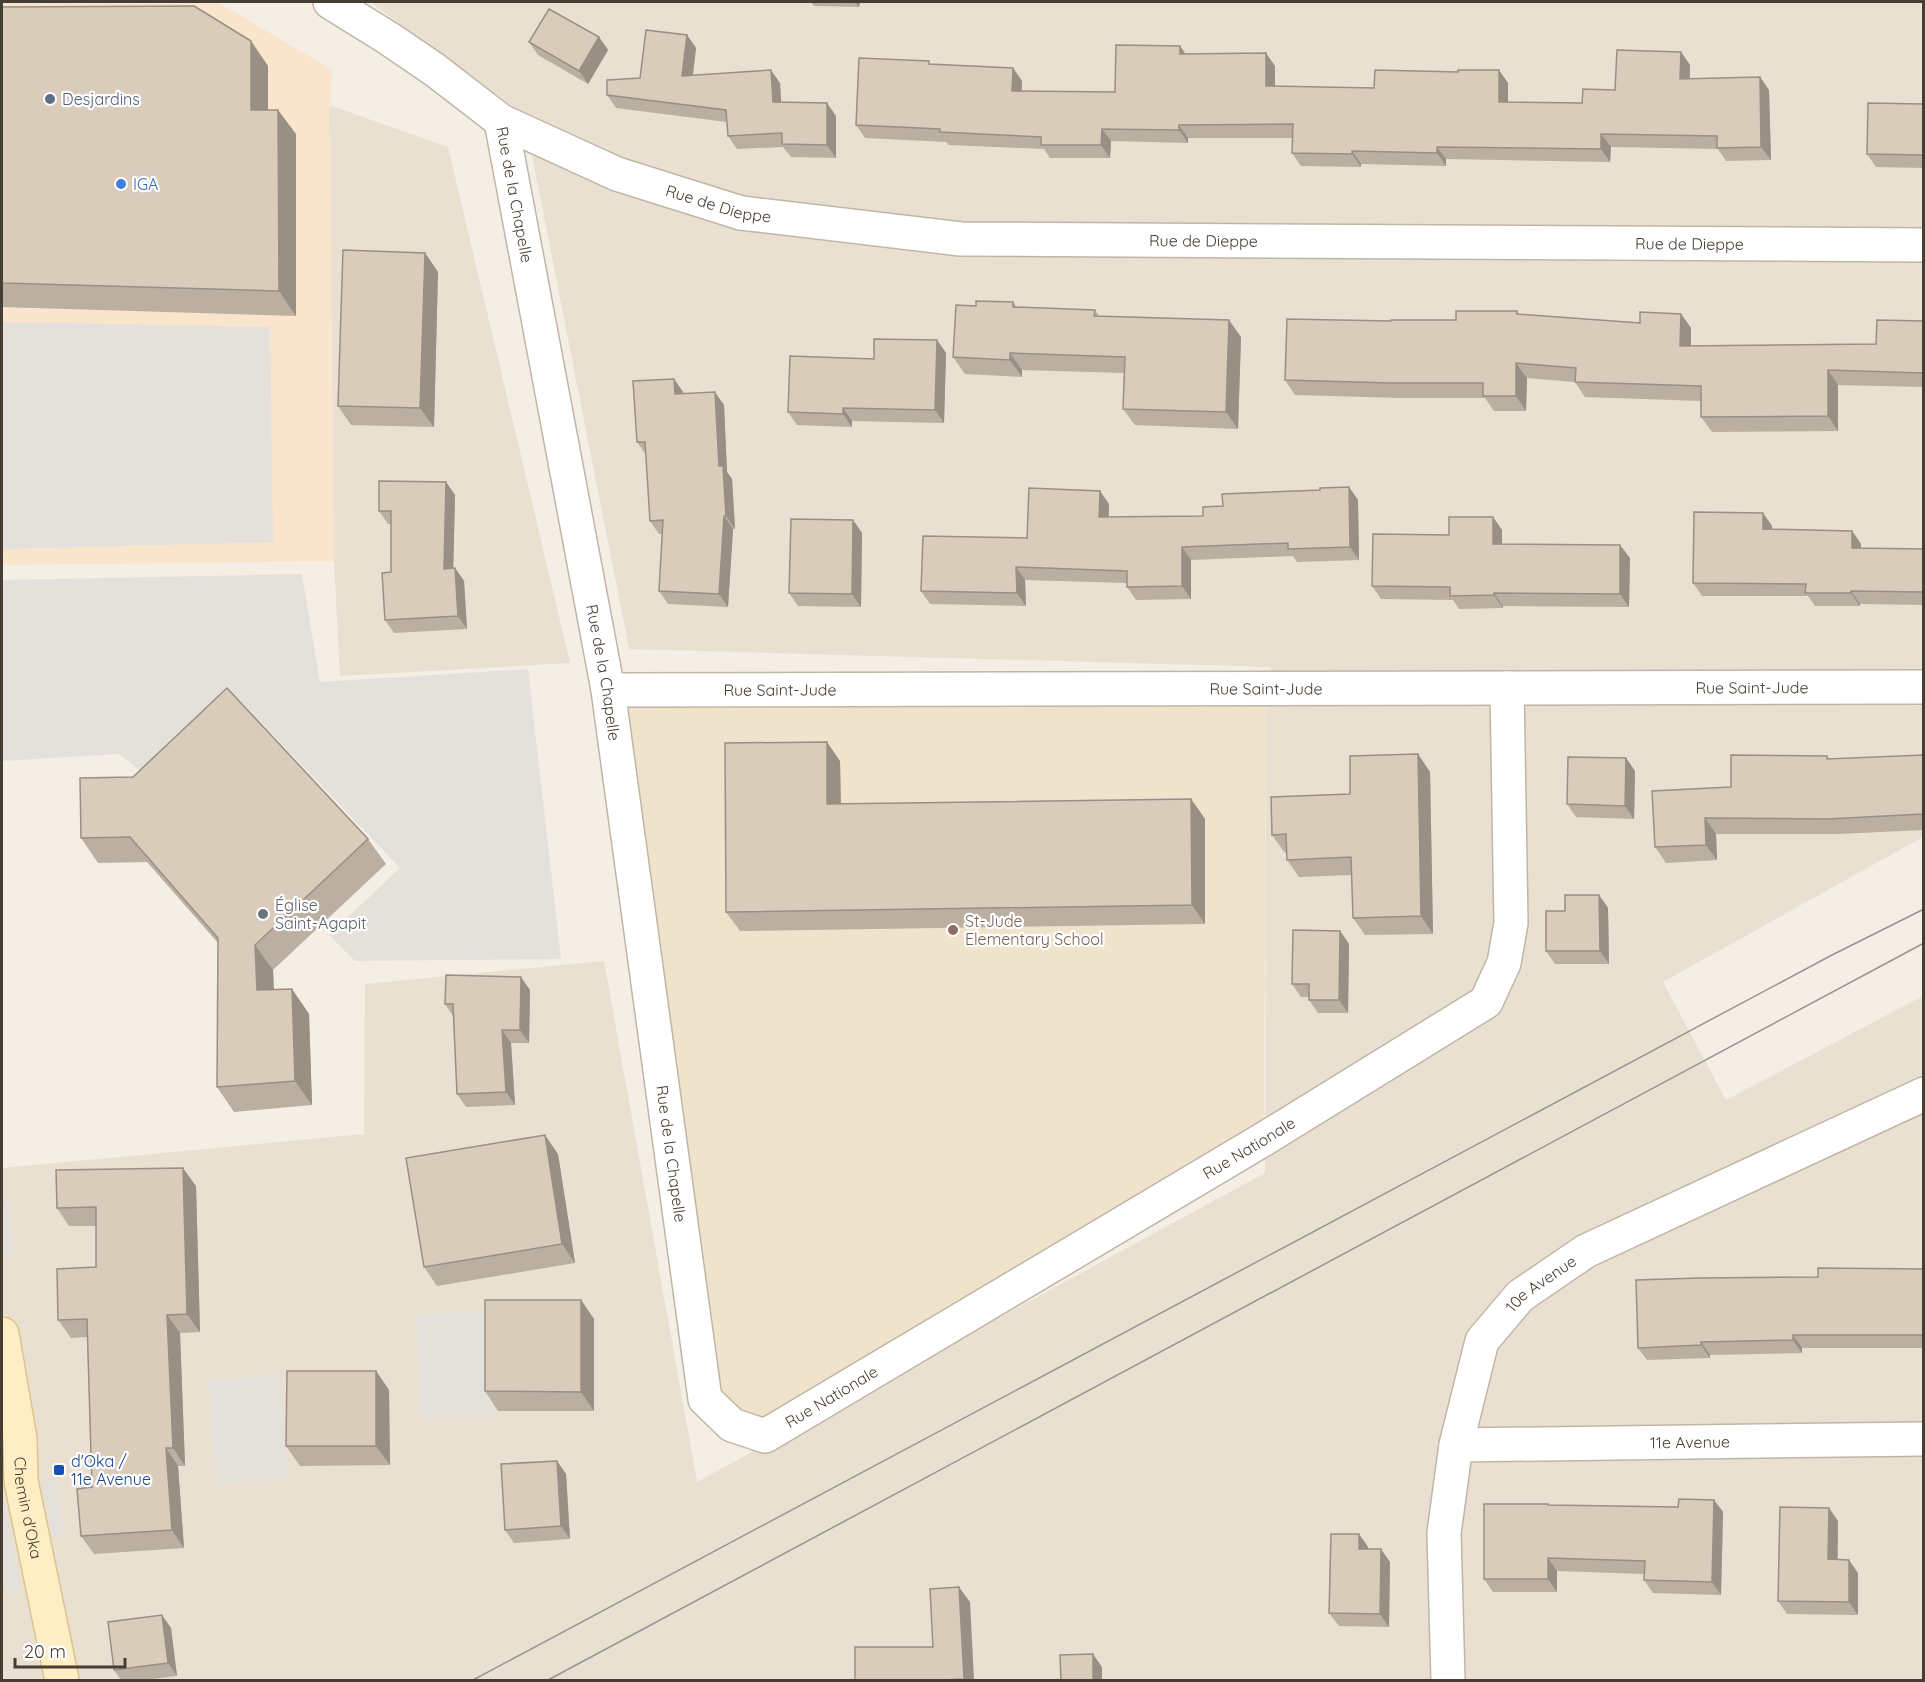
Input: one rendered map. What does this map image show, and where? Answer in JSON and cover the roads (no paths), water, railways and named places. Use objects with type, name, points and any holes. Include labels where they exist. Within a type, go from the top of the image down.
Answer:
[{"type":"main road","name":"Chemin d'Oka","points":[[2,1334],[11,1441],[62,1680]]},
{"type":"street","name":"Rue de la Chapelle","points":[[330,2],[435,70],[501,121],[608,690],[705,1399],[732,1425]]},
{"type":"street","name":"Rue de Dieppe","points":[[501,121],[617,174],[741,213],[961,239],[1923,245]]},
{"type":"street","name":"Rue Saint-Jude","points":[[608,690],[1923,687]]},
{"type":"street","name":"Rue Nationale","points":[[732,1425],[765,1436],[1263,1139],[1486,1002],[1504,963],[1511,923],[1507,688]]},
{"type":"street","name":"10e Avenue","points":[[1448,1680],[1444,1533],[1456,1445],[1482,1341],[1520,1296],[1586,1251],[1923,1094]]},
{"type":"street","name":"11e Avenue","points":[[1456,1445],[1923,1439]]},
{"type":"tram line","points":[[473,1680],[1832,955],[1924,909]]},
{"type":"tram line","points":[[548,1680],[1924,943]]},
{"type":"place","name":"Desjardins","points":[[50,99]]},
{"type":"place","name":"IGA","points":[[121,184]]},
{"type":"place","name":"Église Saint-Agapit","points":[[263,914]]},
{"type":"place","name":"St-Jude Elementary School","points":[[953,930]]},
{"type":"place","name":"d'Oka / 11e Avenue","points":[[59,1470]]}]
